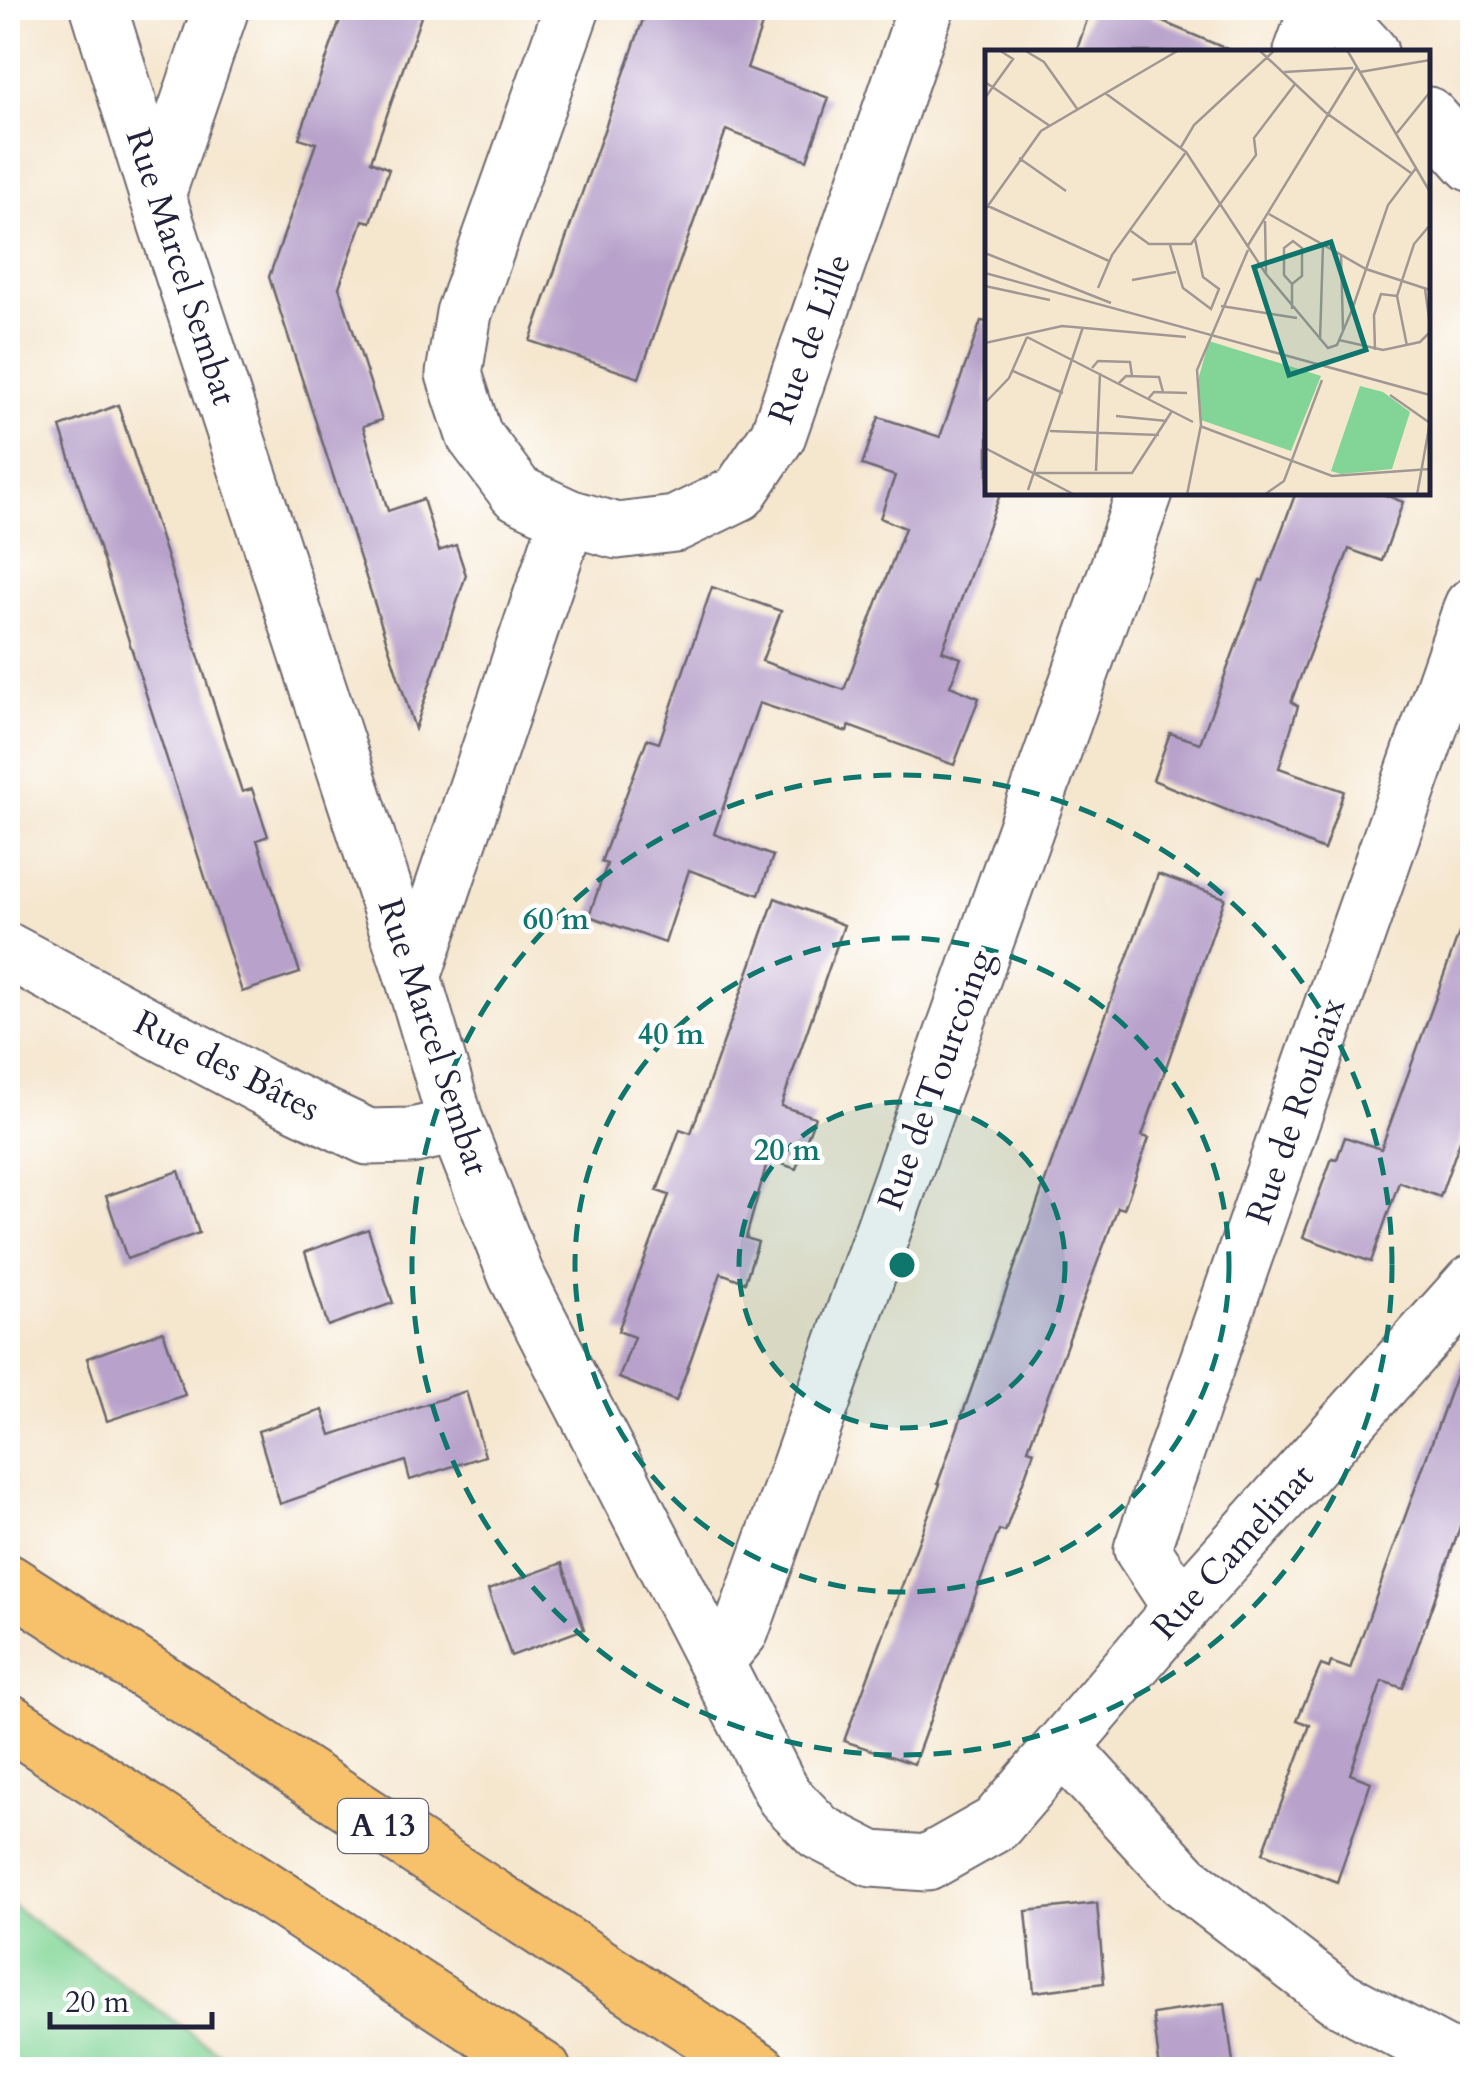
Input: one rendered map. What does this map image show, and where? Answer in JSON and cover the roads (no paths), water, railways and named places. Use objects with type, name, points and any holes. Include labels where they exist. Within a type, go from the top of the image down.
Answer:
[{"type":"highway","name":"A 13","points":[[8,1582],[759,2070]]},
{"type":"highway","points":[[8,1721],[543,2070]]},
{"type":"street","name":"Rue Marcel Sembat","points":[[99,8],[156,195],[413,976],[457,1126],[516,1276],[784,1796],[819,1832],[872,1859],[927,1864],[996,1824]]},
{"type":"street","points":[[156,195],[221,8]]},
{"type":"street","name":"Rue de Lille","points":[[572,8],[464,313],[454,374],[474,435],[517,493],[568,517],[617,531],[675,524],[739,492],[778,434],[926,8]]},
{"type":"street","points":[[1303,50],[1318,8]]},
{"type":"street","points":[[1328,8],[1368,50]]},
{"type":"street","points":[[1430,117],[1472,164]]},
{"type":"street","name":"Rue de Tourcoing","points":[[716,1661],[741,1631],[1144,495]]},
{"type":"street","points":[[413,976],[568,517]]},
{"type":"street","name":"Rue de Roubaix","points":[[1180,1608],[1142,1549],[1472,606]]},
{"type":"street","name":"Rue des Bâtes","points":[[8,951],[263,1087],[368,1137],[411,1136],[457,1126]]},
{"type":"street","name":"Rue Camelinat","points":[[996,1824],[1180,1608],[1472,1283]]},
{"type":"street","points":[[1063,1748],[1184,1880],[1337,1998],[1472,2069]]}]
